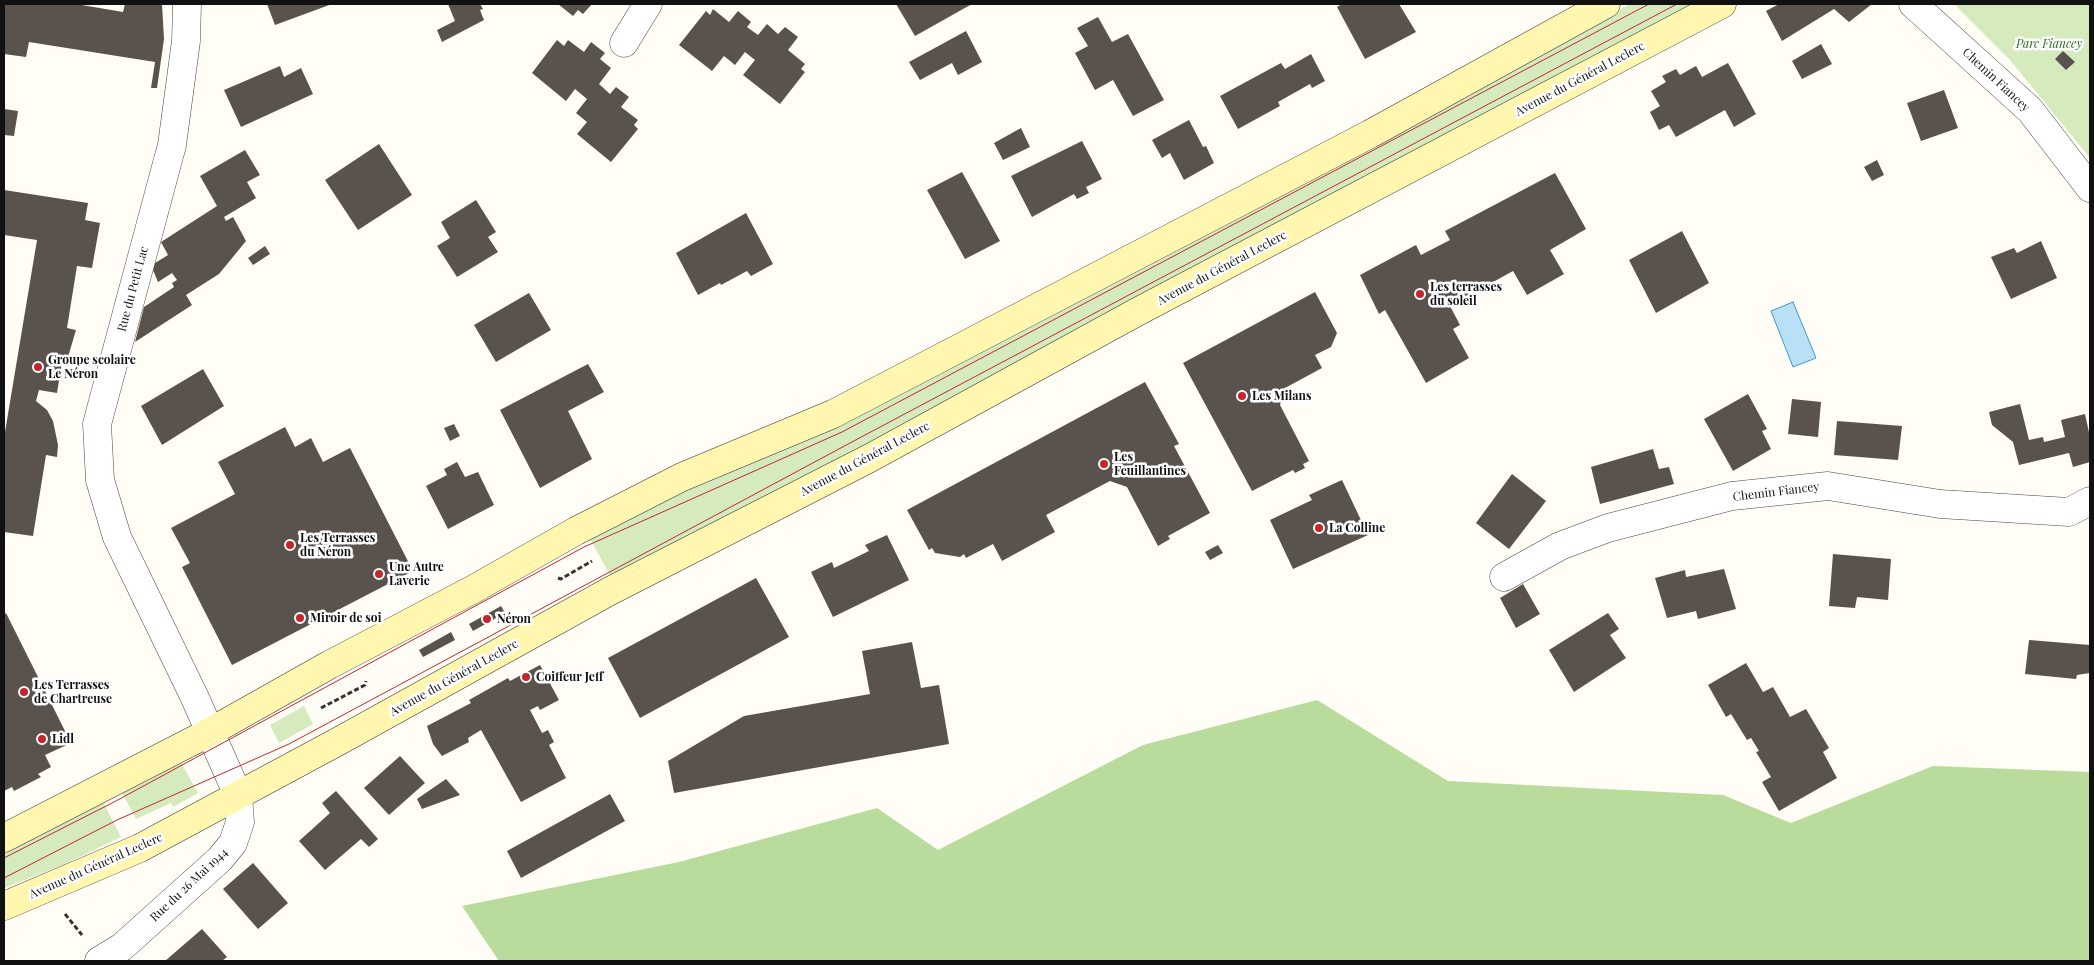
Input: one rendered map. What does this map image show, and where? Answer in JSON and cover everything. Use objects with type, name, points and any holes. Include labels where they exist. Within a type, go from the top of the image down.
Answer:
[{"type":"main road","points":[[4,838],[210,732],[329,665],[472,590],[576,531],[682,477],[833,414],[1370,134],[1606,4]]},
{"type":"main road","name":"Avenue du Général Leclerc","points":[[4,906],[140,848],[339,742],[610,591],[870,458],[1155,303],[1722,4]]},
{"type":"street","name":"Rue du Petit Lac","points":[[187,4],[186,41],[172,145],[97,424],[100,480],[117,536],[210,732]]},
{"type":"street","points":[[624,43],[648,4]]},
{"type":"street","name":"Chemin Fiancey","points":[[1913,4],[2030,110],[2090,188]]},
{"type":"street","name":"Chemin Fiancey","points":[[1504,577],[1560,546],[1608,528],[1732,496],[1828,486],[1940,504],[2069,512],[2090,501]]},
{"type":"street","name":"Rue du 26 Mai 1944","points":[[93,952],[122,947],[220,859],[233,843],[240,822],[238,795],[210,732]]},
{"type":"path","points":[[71,922],[93,952]]},
{"type":"green space","points":[[1630,4],[1695,4],[613,581],[588,535],[1532,56]]},
{"type":"green space","name":"Parc Fiancey","points":[[1954,4],[2090,4],[2090,158],[2010,60]]},
{"type":"green space","points":[[1317,700],[1448,781],[1723,795],[1791,823],[1933,766],[2090,772],[2090,961],[499,961],[462,906],[679,862],[877,808],[938,850],[1143,745]]},
{"type":"green space","points":[[304,706],[313,724],[279,743],[270,725]]},
{"type":"green space","points":[[178,757],[198,793],[173,807],[171,803],[136,819],[119,787]]},
{"type":"green space","points":[[101,798],[121,837],[65,864],[4,888],[4,848]]},
{"type":"water","points":[[1793,302],[1816,358],[1793,367],[1771,311]]},
{"type":"building","points":[[4,4],[76,4],[123,12],[125,4],[162,4],[164,39],[157,88],[151,88],[155,62],[29,42],[26,57],[4,54]]},
{"type":"building","points":[[267,4],[332,4],[275,25]]},
{"type":"building","points":[[448,4],[480,4],[483,9],[480,10],[484,20],[442,42],[437,30],[455,21]]},
{"type":"building","points":[[558,4],[592,4],[583,14],[578,10],[573,16]]},
{"type":"building","points":[[896,4],[972,4],[915,36]]},
{"type":"building","points":[[1342,4],[1399,4],[1416,32],[1365,59],[1337,7]]},
{"type":"building","points":[[1779,4],[1872,4],[1849,22],[1834,9],[1782,41],[1766,11]]},
{"type":"building","points":[[713,9],[729,22],[738,11],[751,22],[747,27],[758,35],[767,24],[778,34],[785,27],[798,37],[788,50],[805,64],[801,69],[805,72],[780,104],[743,75],[755,60],[745,52],[735,65],[724,56],[712,71],[679,45],[706,11],[710,15]]},
{"type":"building","points":[[1098,17],[1112,42],[1128,34],[1164,100],[1133,116],[1113,80],[1095,90],[1075,53],[1088,46],[1077,28]]},
{"type":"building","points":[[966,31],[982,62],[958,75],[952,63],[920,80],[909,62]]},
{"type":"building","points":[[557,40],[564,46],[568,40],[584,52],[591,42],[605,53],[600,59],[611,68],[599,84],[610,94],[616,87],[629,97],[621,107],[638,120],[634,125],[638,129],[611,162],[577,134],[587,122],[576,113],[587,99],[575,89],[566,101],[532,73]]},
{"type":"building","points":[[1821,44],[1832,64],[1802,79],[1792,61]]},
{"type":"building","points":[[2063,51],[2075,62],[2066,70],[2055,59]]},
{"type":"building","points":[[1311,54],[1325,81],[1312,88],[1310,84],[1278,102],[1280,106],[1238,129],[1220,96],[1281,63],[1285,69]]},
{"type":"building","points":[[1728,63],[1756,114],[1734,127],[1725,110],[1676,137],[1669,125],[1659,130],[1650,112],[1660,106],[1651,91],[1666,82],[1662,76],[1676,69],[1680,75],[1696,66],[1702,77]]},
{"type":"building","points":[[280,66],[284,77],[301,68],[313,94],[241,127],[224,90]]},
{"type":"building","points":[[1944,90],[1958,128],[1921,141],[1907,103]]},
{"type":"building","points":[[4,109],[18,111],[14,136],[4,135]]},
{"type":"building","points":[[1189,120],[1203,147],[1206,146],[1214,163],[1184,180],[1170,153],[1162,158],[1152,140]]},
{"type":"building","points":[[1021,128],[1030,147],[1003,160],[994,143]]},
{"type":"building","points":[[1082,141],[1102,179],[1086,187],[1089,193],[1077,199],[1074,194],[1032,217],[1011,176]]},
{"type":"building","points":[[379,144],[412,195],[358,230],[325,180]]},
{"type":"building","points":[[245,150],[260,175],[247,182],[256,198],[224,217],[226,221],[233,217],[246,241],[219,274],[186,295],[192,305],[135,342],[144,307],[174,287],[172,283],[177,280],[172,273],[158,282],[153,270],[155,263],[168,255],[161,242],[217,206],[200,176]]},
{"type":"building","points":[[1877,160],[1884,175],[1872,181],[1864,167]]},
{"type":"building","points":[[962,172],[1000,241],[965,259],[927,190]]},
{"type":"building","name":"Les terrasses du soleil","points":[[1555,173],[1586,229],[1550,250],[1564,274],[1527,295],[1513,271],[1450,306],[1460,325],[1453,329],[1469,358],[1426,383],[1385,310],[1379,314],[1360,275],[1416,245],[1421,255],[1450,240],[1445,231]]},
{"type":"building","name":"Groupe scolaire Le Néron","points":[[4,190],[88,203],[85,220],[100,223],[92,268],[77,266],[67,328],[76,330],[68,357],[63,356],[57,393],[39,390],[36,401],[47,410],[53,421],[58,445],[57,457],[46,455],[33,536],[4,532],[4,438],[37,240],[4,235]]},
{"type":"building","points":[[476,200],[496,232],[488,237],[498,252],[457,277],[437,246],[450,238],[441,222]]},
{"type":"building","points":[[746,213],[773,264],[751,276],[747,271],[698,295],[676,253]]},
{"type":"building","points":[[1682,231],[1709,283],[1656,313],[1629,260]]},
{"type":"building","points":[[2041,241],[2057,278],[2011,299],[1991,257],[2014,248],[2017,253]]},
{"type":"building","points":[[265,246],[270,254],[253,265],[248,258]]},
{"type":"building","name":"Les Milans","points":[[1315,292],[1337,333],[1331,347],[1315,355],[1322,368],[1285,388],[1280,405],[1309,461],[1303,464],[1305,468],[1295,473],[1293,470],[1252,491],[1183,363]]},
{"type":"building","points":[[529,293],[551,330],[496,362],[474,325]]},
{"type":"building","points":[[588,364],[604,392],[568,411],[592,459],[540,488],[500,410]]},
{"type":"building","points":[[203,369],[224,406],[162,445],[141,406]]},
{"type":"building","name":"Les Feuillantines","points":[[1145,382],[1179,444],[1174,446],[1210,513],[1168,536],[1170,539],[1158,546],[1127,487],[1110,481],[1046,515],[1055,532],[1002,561],[993,544],[966,558],[964,554],[960,557],[935,553],[932,548],[929,550],[907,510]]},
{"type":"building","points":[[1748,394],[1767,429],[1762,431],[1771,449],[1733,471],[1704,419]]},
{"type":"building","points":[[1792,399],[1821,402],[1818,437],[1788,434]]},
{"type":"building","points":[[2020,404],[2029,440],[2043,437],[2044,442],[2065,437],[2061,420],[2085,414],[2090,437],[2090,462],[2073,467],[2069,453],[2019,465],[2013,442],[1992,425],[1989,412]]},
{"type":"building","points":[[1837,421],[1902,426],[1898,460],[1834,455]]},
{"type":"building","points":[[454,424],[460,436],[450,441],[444,428]]},
{"type":"building","name":"Les Terrasses du Néron","points":[[285,427],[295,447],[311,438],[323,462],[350,448],[413,571],[232,665],[182,567],[190,563],[171,528],[235,494],[218,462]]},
{"type":"building","points":[[1653,449],[1659,469],[1669,467],[1674,484],[1600,504],[1591,467]]},
{"type":"building","points":[[457,462],[465,477],[478,472],[494,505],[448,529],[426,486],[447,475],[444,469]]},
{"type":"building","points":[[1512,474],[1546,501],[1509,549],[1476,523]]},
{"type":"building","name":"La Colline","points":[[1342,480],[1368,535],[1293,569],[1270,520],[1312,500],[1309,495]]},
{"type":"building","points":[[887,535],[909,580],[833,617],[811,572],[832,562],[834,568],[869,551],[865,545]]},
{"type":"building","points":[[1218,545],[1223,553],[1210,560],[1205,552]]},
{"type":"building","points":[[1833,554],[1891,559],[1888,600],[1857,597],[1855,608],[1829,606]]},
{"type":"building","points":[[1724,569],[1736,609],[1698,619],[1696,611],[1667,618],[1655,578],[1685,570],[1686,577]]},
{"type":"building","points":[[756,578],[789,637],[640,718],[608,658]]},
{"type":"building","points":[[1523,584],[1540,614],[1516,628],[1500,598]]},
{"type":"building","name":"Néron","points":[[501,606],[505,613],[473,631],[469,624]]},
{"type":"building","name":"Les Terrasses de Chartreuse","points":[[6,613],[71,743],[45,755],[51,767],[38,774],[41,777],[14,791],[12,787],[4,791],[4,615]]},
{"type":"building","points":[[1608,613],[1619,629],[1610,635],[1626,658],[1574,692],[1549,650]]},
{"type":"building","points":[[451,632],[455,640],[423,657],[419,650]]},
{"type":"building","points":[[2029,640],[2090,645],[2090,673],[2077,675],[2076,679],[2025,674]]},
{"type":"building","points":[[912,642],[921,688],[939,685],[949,744],[674,793],[668,761],[744,716],[870,694],[862,651]]},
{"type":"building","points":[[1746,663],[1763,692],[1773,687],[1790,717],[1806,709],[1829,748],[1823,752],[1837,778],[1779,811],[1762,782],[1771,777],[1756,752],[1759,751],[1751,738],[1747,740],[1731,714],[1726,717],[1708,685]]},
{"type":"building","points":[[540,665],[559,700],[540,710],[538,706],[530,710],[542,733],[548,730],[554,742],[549,745],[566,778],[521,802],[481,730],[468,738],[469,742],[442,756],[433,744],[427,726],[471,703],[469,700],[508,678],[510,681]]},
{"type":"building","points":[[400,756],[425,783],[389,815],[364,788]]},
{"type":"building","points":[[446,779],[460,795],[422,809],[417,799]]},
{"type":"building","points":[[336,791],[378,839],[369,847],[361,839],[325,870],[299,841],[330,813],[322,803]]},
{"type":"building","points":[[610,794],[625,821],[521,878],[507,851]]},
{"type":"building","points":[[253,863],[288,903],[258,929],[223,889]]},
{"type":"building","points":[[202,929],[227,957],[222,961],[165,961]]},
{"type":"tram line","points":[[4,858],[114,802],[584,547],[842,432],[1649,4]]},
{"type":"tram line","points":[[4,878],[117,820],[289,744],[850,443],[1677,4]]},
{"type":"place","name":"Les terrasses du soleil","points":[[1420,294]]},
{"type":"place","name":"Groupe scolaire Le Néron","points":[[38,367]]},
{"type":"place","name":"Les Milans","points":[[1242,396]]},
{"type":"place","name":"Les Feuillantines","points":[[1104,464]]},
{"type":"place","name":"La Colline","points":[[1319,528]]},
{"type":"place","name":"Les Terrasses du Néron","points":[[290,545]]},
{"type":"place","name":"Une Autre Laverie","points":[[379,574]]},
{"type":"place","name":"Miroir de soi","points":[[300,618]]},
{"type":"place","name":"Néron","points":[[487,619]]},
{"type":"place","name":"Coiffeur Jeff","points":[[526,677]]},
{"type":"place","name":"Les Terrasses de Chartreuse","points":[[24,692]]},
{"type":"place","name":"Lidl","points":[[42,739]]}]
